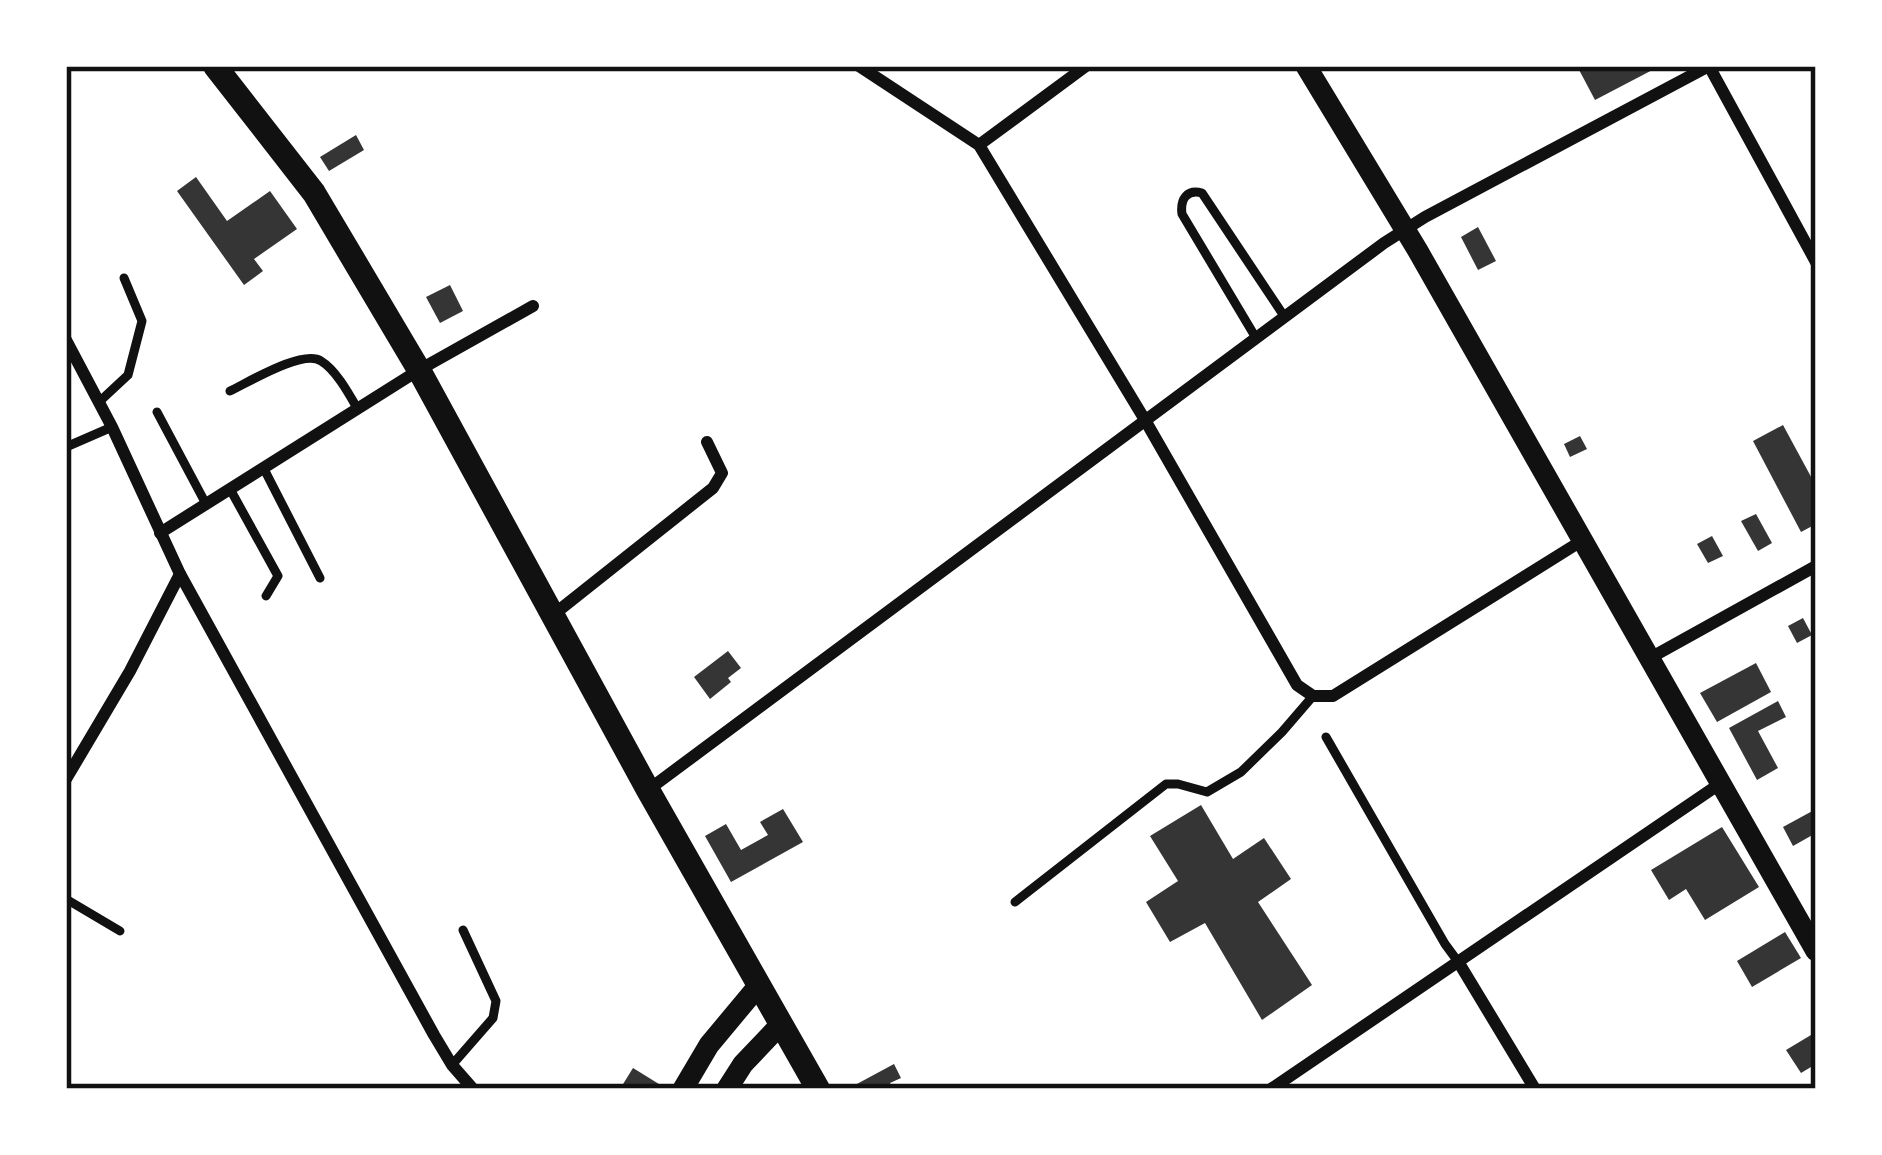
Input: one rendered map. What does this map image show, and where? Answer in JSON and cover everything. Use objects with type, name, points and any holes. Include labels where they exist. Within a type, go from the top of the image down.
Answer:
[{"type":"main road","points":[[215,66],[314,193],[419,370],[818,1089]]},
{"type":"street","points":[[859,66],[979,146],[1145,420],[1297,685],[1313,696],[1333,696],[1583,540]]},
{"type":"street","points":[[979,146],[1086,66]]},
{"type":"street","points":[[1306,66],[1406,229],[1816,951]]},
{"type":"street","points":[[648,790],[1406,229],[1709,66],[1816,262]]},
{"type":"street","points":[[160,532],[419,370],[533,306]]},
{"type":"street","points":[[66,340],[180,574],[452,1065],[473,1089]]},
{"type":"street","points":[[553,615],[713,488],[722,473],[707,442]]},
{"type":"street","points":[[1650,658],[1816,566]]},
{"type":"street","points":[[66,779],[180,574]]},
{"type":"street","points":[[1271,1089],[1721,783]]},
{"type":"street","points":[[1459,962],[1535,1089]]},
{"type":"street","points":[[683,1089],[709,1045],[759,985]]},
{"type":"street","points":[[727,1089],[742,1064],[781,1024]]},
{"type":"lane","points":[[1256,338],[1182,214],[1180,204],[1186,195],[1202,193],[1284,316]]},
{"type":"lane","points":[[98,402],[128,375],[142,321],[124,278]]},
{"type":"lane","points":[[230,392],[299,358],[314,358],[323,362],[357,408]]},
{"type":"lane","points":[[158,412],[206,504]]},
{"type":"lane","points":[[66,447],[112,427]]},
{"type":"lane","points":[[263,467],[320,578]]},
{"type":"lane","points":[[230,489],[278,576],[266,596]]},
{"type":"lane","points":[[1015,902],[1166,784],[1207,792],[1240,772],[1313,696]]},
{"type":"lane","points":[[1326,737],[1459,962]]},
{"type":"lane","points":[[66,899],[120,931]]},
{"type":"lane","points":[[452,1065],[496,1010],[463,930]]},
{"type":"building","points":[[1577,66],[1660,66],[1595,100]]},
{"type":"building","points":[[356,135],[364,150],[329,171],[320,157]]},
{"type":"building","points":[[196,177],[227,221],[270,191],[297,229],[254,259],[263,271],[244,285],[177,191]]},
{"type":"building","points":[[1478,227],[1496,261],[1478,270],[1461,237]]},
{"type":"building","points":[[450,285],[463,311],[440,323],[426,297]]},
{"type":"building","points":[[1783,425],[1816,486],[1816,524],[1801,532],[1753,441]]},
{"type":"building","points":[[1580,436],[1587,449],[1570,457],[1564,444]]},
{"type":"building","points":[[1756,514],[1772,543],[1758,551],[1741,521]]},
{"type":"building","points":[[1712,536],[1723,556],[1708,563],[1697,544]]},
{"type":"building","points":[[1803,618],[1812,635],[1797,643],[1788,626]]},
{"type":"building","points":[[728,651],[741,668],[710,699],[694,677]]},
{"type":"building","points":[[1756,663],[1771,692],[1717,722],[1700,693]]},
{"type":"building","points":[[1778,701],[1786,717],[1758,731],[1778,768],[1757,780],[1729,728]]},
{"type":"building","points":[[1201,805],[1233,859],[1264,838],[1291,879],[1258,902],[1312,985],[1262,1020],[1205,923],[1170,942],[1146,902],[1178,881],[1150,836]]},
{"type":"building","points":[[783,809],[803,842],[731,882],[705,836],[726,824],[741,850],[768,835],[760,822]]},
{"type":"building","points":[[1816,809],[1816,833],[1793,846],[1783,827]]},
{"type":"building","points":[[1722,827],[1759,887],[1705,920],[1686,889],[1669,900],[1651,870]]},
{"type":"building","points":[[1785,932],[1801,958],[1752,987],[1737,961]]},
{"type":"building","points":[[1816,1032],[1816,1064],[1801,1073],[1786,1050]]},
{"type":"building","points":[[894,1064],[901,1078],[890,1083],[893,1089],[857,1089],[855,1085]]},
{"type":"building","points":[[633,1068],[667,1089],[620,1089]]}]
